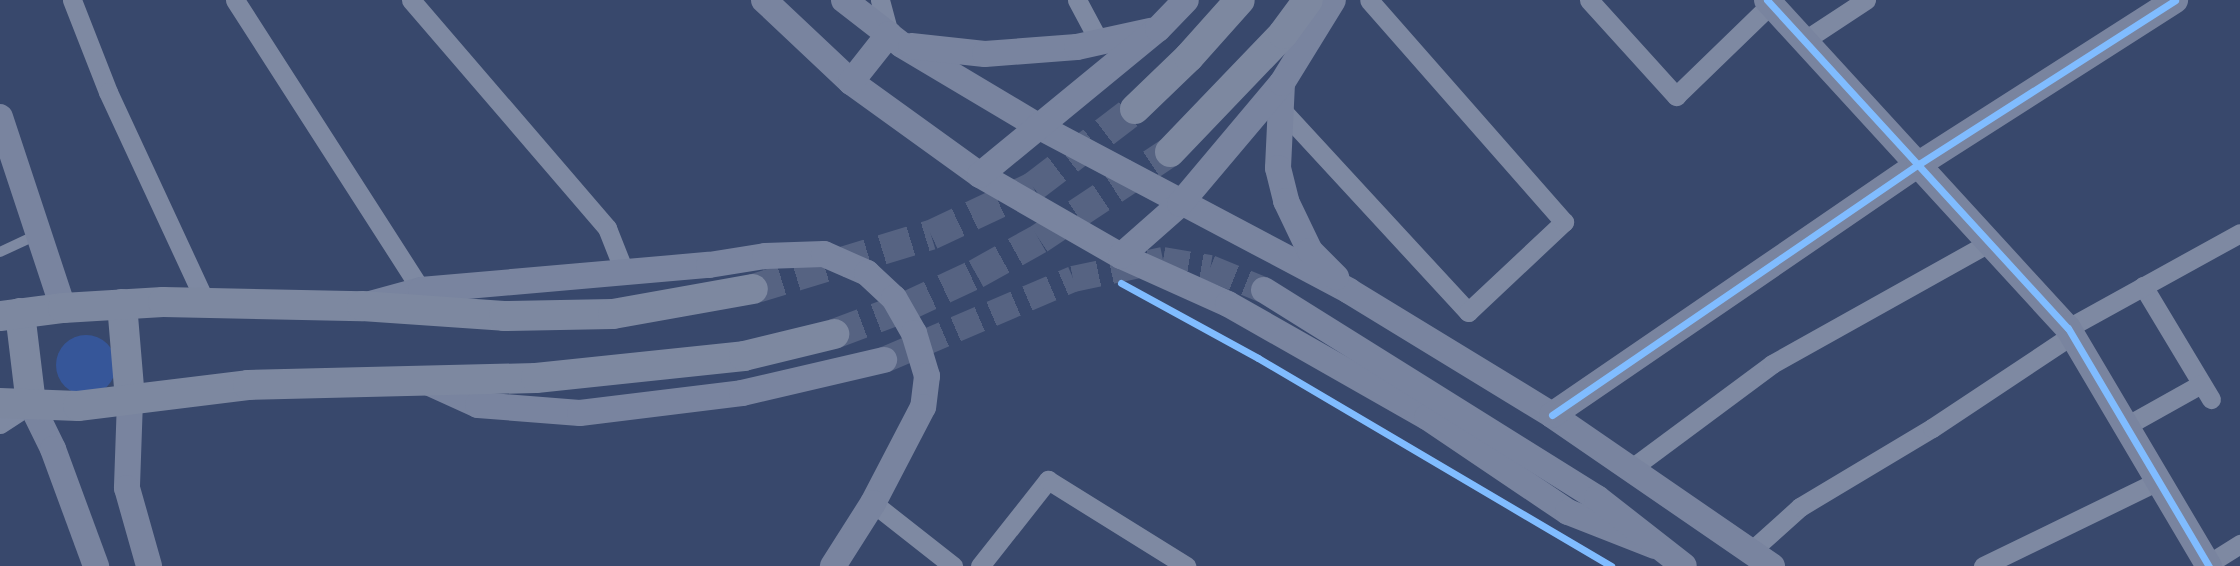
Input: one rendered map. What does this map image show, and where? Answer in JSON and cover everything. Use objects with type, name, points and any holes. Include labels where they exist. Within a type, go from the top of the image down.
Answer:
[{"type":"main road","points":[[764,0],[851,82],[980,176],[1121,256],[1228,304],[1427,417],[1568,512],[1655,546]]},
{"type":"main road","points":[[844,0],[895,40],[1038,126],[1180,204],[1349,291],[1552,415],[1772,566]]},
{"type":"main road","points":[[980,176],[1158,29],[1186,0]]},
{"type":"main road","points":[[1135,109],[1189,57],[1240,0]]},
{"type":"main road","points":[[1170,152],[1283,34],[1308,0]]},
{"type":"main road","points":[[1121,256],[1180,204],[1280,95],[1333,0]]},
{"type":"main road","points":[[1552,415],[1919,164],[2175,0]]},
{"type":"main road","points":[[1769,2],[2070,332],[2208,565]]},
{"type":"main road","points":[[895,40],[985,54],[1100,43],[1158,29]]},
{"type":"main road","points":[[851,82],[895,40]]},
{"type":"main road","points":[[1280,95],[1278,168],[1286,201],[1310,251],[1349,291]]},
{"type":"main road","points":[[0,117],[63,308]]},
{"type":"main road","points":[[362,306],[421,290],[709,265],[765,256],[824,254],[867,273],[894,298],[914,333],[927,376],[923,407],[873,503],[833,566]]},
{"type":"main road","points":[[96,566],[53,449],[31,404],[10,314],[163,302],[207,305],[362,306],[504,316],[613,314],[753,289]]},
{"type":"main road","points":[[1264,290],[1597,498],[1655,546],[1684,566]]},
{"type":"main road","points":[[122,304],[130,400],[127,488],[149,566]]},
{"type":"main road","points":[[0,403],[78,406],[248,386],[536,379],[730,358],[834,334]]},
{"type":"main road","points":[[423,380],[478,405],[580,413],[742,393],[884,360]]},
{"type":"street","points":[[72,0],[108,92],[207,305]]},
{"type":"street","points":[[236,0],[421,290]]},
{"type":"street","points":[[411,0],[607,228],[624,271]]},
{"type":"street","points":[[880,0],[895,40]]},
{"type":"street","points":[[1077,0],[1100,43]]},
{"type":"street","points":[[1280,95],[1468,312],[1563,222],[1370,0]]},
{"type":"street","points":[[1589,0],[1676,96],[1769,2]]},
{"type":"street","points":[[1805,40],[1866,0]]},
{"type":"street","points":[[1751,551],[1800,507],[1932,428],[2070,332],[2143,286],[2240,233]]},
{"type":"street","points":[[1632,468],[1772,364],[1990,242]]},
{"type":"street","points":[[2126,426],[2206,392],[2143,286]]},
{"type":"street","points":[[0,424],[31,404]]},
{"type":"street","points":[[980,566],[1048,480],[1186,566]]},
{"type":"street","points":[[1983,566],[2158,481]]},
{"type":"street","points":[[873,503],[953,566]]},
{"type":"street","points":[[2208,565],[2240,544]]},
{"type":"lane","points":[[0,252],[40,233]]},
{"type":"shaded area","points":[[80,335],[92,335],[111,348],[116,365],[114,377],[103,390],[92,395],[80,395],[61,382],[56,371],[56,359],[69,340]]},
{"type":"tunnel","points":[[753,289],[931,235],[1033,187],[1135,109]]},
{"type":"tunnel","points":[[834,334],[903,308],[976,274],[1039,239],[1170,152]]},
{"type":"tunnel","points":[[884,360],[1073,279],[1163,260],[1210,268],[1264,290]]},
{"type":"cycle path","points":[[1767,0],[2068,328],[2209,566]]},
{"type":"cycle path","points":[[1552,415],[1919,164],[2175,0]]},
{"type":"cycle path","points":[[1121,283],[1258,358],[1611,566]]}]
